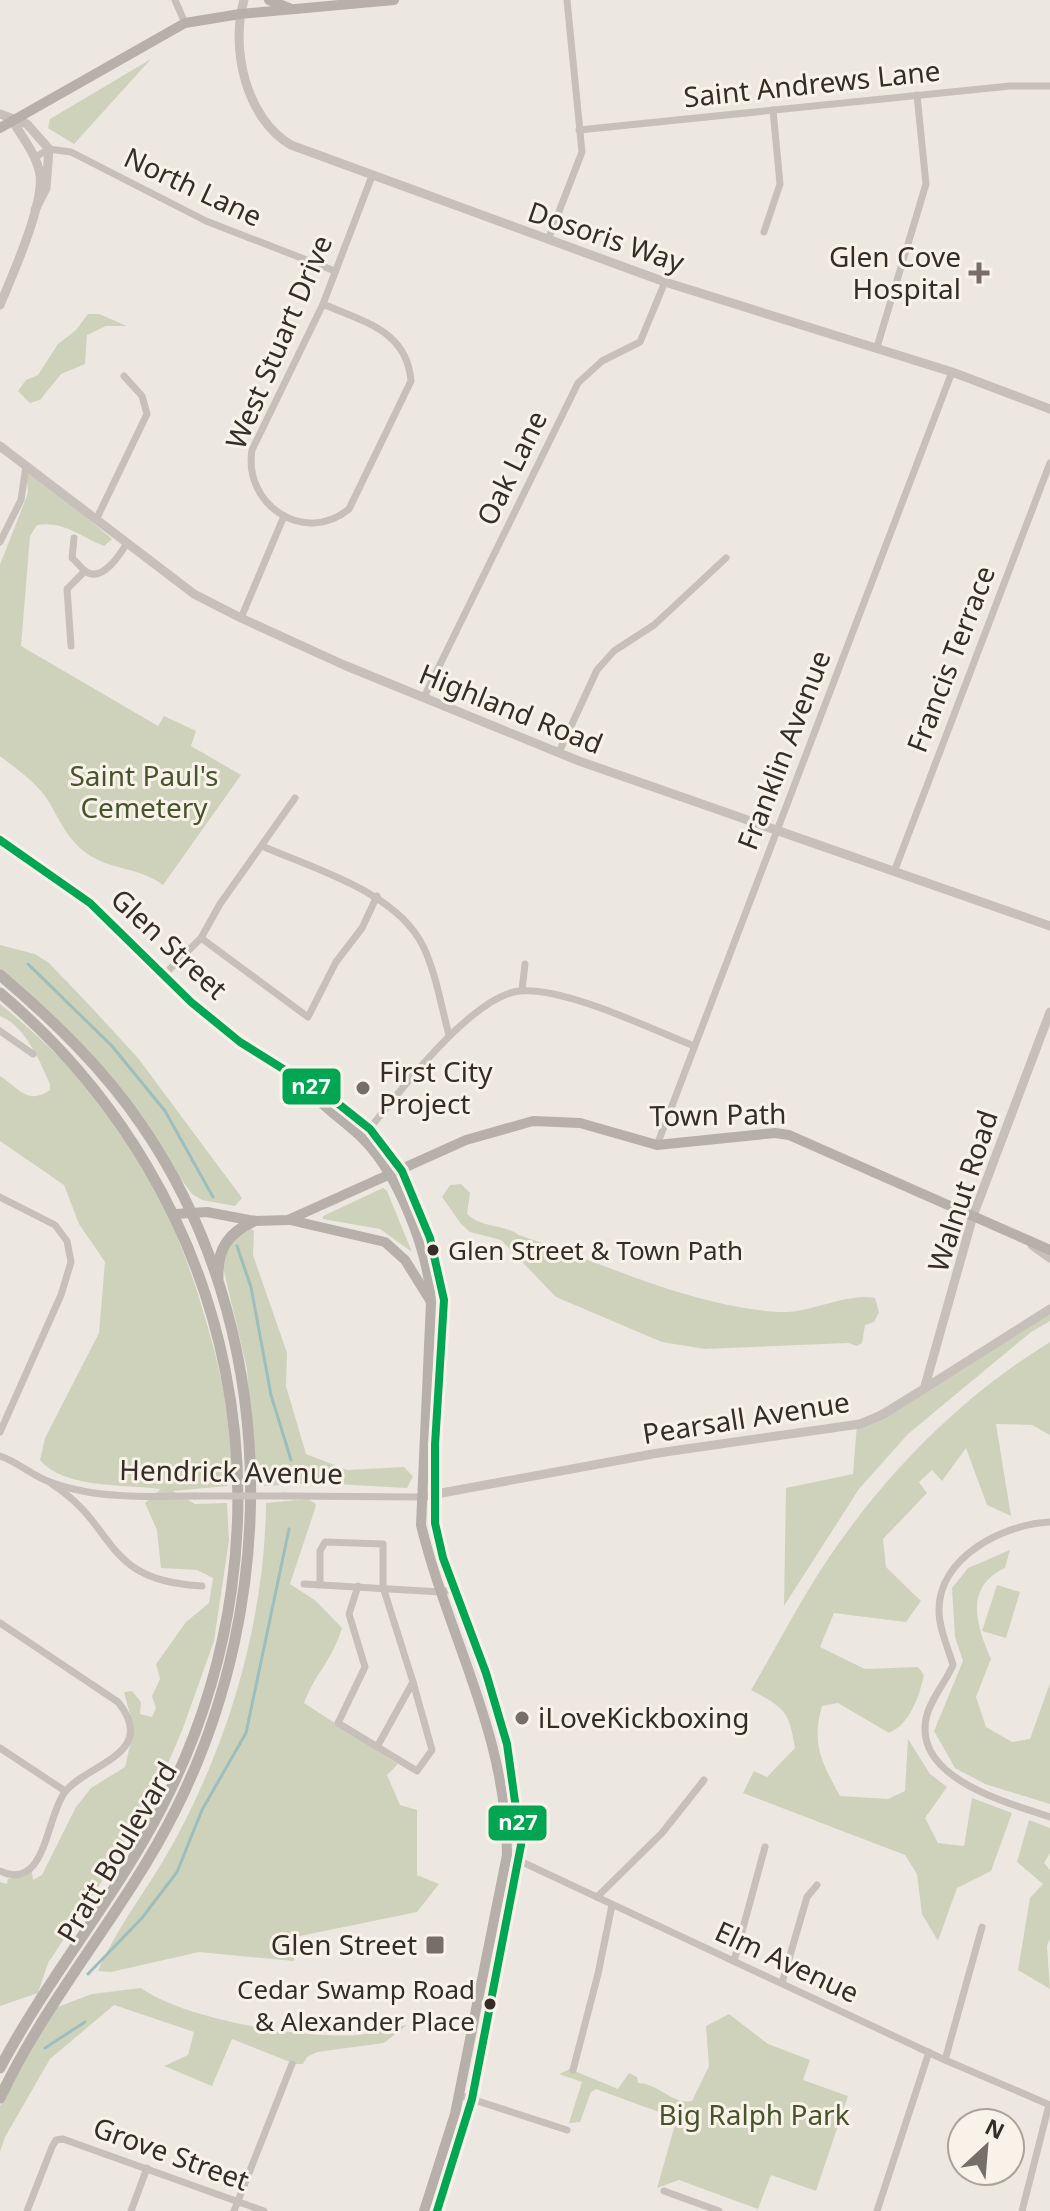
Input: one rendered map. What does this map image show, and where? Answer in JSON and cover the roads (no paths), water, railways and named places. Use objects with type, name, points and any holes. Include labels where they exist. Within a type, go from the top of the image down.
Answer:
[{"type":"main road","points":[[269,0],[291,9]]},
{"type":"main road","points":[[0,128],[185,23],[240,14],[394,0]]},
{"type":"main road","name":"Glen Street","points":[[0,840],[90,903],[163,976],[240,1042],[304,1084],[366,1134],[397,1174],[430,1238],[444,1300],[434,1496],[438,1543],[486,1673],[507,1744],[519,1816],[519,1860],[472,2099],[437,2211]]},
{"type":"main road","name":"Pratt Boulevard","points":[[0,975],[41,1010],[106,1079],[144,1128],[191,1213],[218,1287],[243,1391],[250,1442],[252,1524],[248,1578],[222,1693],[202,1752],[175,1813],[32,2038],[0,2098]]},
{"type":"main road","name":"Pratt Boulevard","points":[[0,993],[42,1030],[95,1088],[130,1136],[176,1214],[205,1291],[222,1350],[236,1443],[238,1524],[234,1576],[223,1635],[189,1748],[162,1806],[20,2031],[0,2068]]},
{"type":"main road","name":"Town Path","points":[[288,1220],[397,1174],[466,1140],[533,1121],[580,1123],[657,1145],[775,1133],[789,1135],[1050,1250]]},
{"type":"main road","name":"Glen Street","points":[[397,1174],[427,1268],[431,1302],[421,1525],[495,1749],[507,1825],[507,1855],[459,2095],[424,2211]]},
{"type":"main road","name":"Town Path","points":[[176,1214],[207,1212],[254,1221],[288,1220],[367,1235],[385,1242],[405,1260],[431,1302]]},
{"type":"main road","points":[[218,1287],[220,1252],[230,1236],[254,1221]]},
{"type":"main road","points":[[405,1260],[440,1272]]},
{"type":"main road","points":[[428,1347],[441,1348]]},
{"type":"street","points":[[175,0],[185,23]]},
{"type":"street","name":"Dosoris Way","points":[[244,0],[239,37],[254,107],[263,122],[291,145],[665,282],[877,347],[1050,409]]},
{"type":"street","points":[[548,240],[581,155],[567,0]]},
{"type":"street","name":"Saint Andrews Lane","points":[[579,130],[917,95],[1050,86]]},
{"type":"street","points":[[877,347],[926,184],[917,95]]},
{"type":"street","points":[[764,232],[780,184],[773,110]]},
{"type":"street","points":[[0,114],[27,124],[49,149],[46,188],[0,305]]},
{"type":"street","points":[[12,120],[34,158],[40,176],[35,210]]},
{"type":"street","points":[[34,158],[49,149]]},
{"type":"street","name":"North Lane","points":[[49,149],[71,152],[206,221],[335,271]]},
{"type":"street","name":"West Stuart Drive","points":[[284,516],[255,488],[249,468],[252,450],[323,304],[372,176]]},
{"type":"street","name":"Oak Lane","points":[[424,697],[578,383],[602,361],[640,342],[665,282]]},
{"type":"street","points":[[241,618],[284,516],[325,522],[349,509],[411,381],[405,351],[392,337],[323,304]]},
{"type":"street","name":"Franklin Avenue","points":[[657,1145],[952,372]]},
{"type":"street","points":[[96,520],[147,414],[142,396],[124,376]]},
{"type":"street","name":"Highland Road","points":[[0,446],[194,594],[241,618],[559,752],[776,832],[1050,926]]},
{"type":"street","name":"Francis Terrace","points":[[894,872],[1050,463]]},
{"type":"street","points":[[0,542],[21,500],[26,466]]},
{"type":"street","points":[[74,538],[72,558],[85,571],[94,573],[109,567],[127,543]]},
{"type":"street","points":[[559,752],[597,670],[614,651],[654,625],[726,558]]},
{"type":"street","points":[[71,646],[67,589],[85,571]]},
{"type":"street","points":[[163,976],[201,938],[220,904],[295,798]]},
{"type":"street","points":[[262,846],[377,896],[401,915],[423,946],[449,1035]]},
{"type":"street","points":[[201,938],[308,1017],[332,969],[358,935],[377,896]]},
{"type":"street","points":[[522,990],[525,964]]},
{"type":"street","points":[[366,1134],[449,1035],[503,997],[522,990],[589,1004],[694,1046]]},
{"type":"street","name":"Walnut Road","points":[[925,1386],[973,1216],[1050,1012]]},
{"type":"street","points":[[0,1031],[33,1054]]},
{"type":"street","points":[[0,1197],[55,1225],[67,1241],[71,1262],[61,1295],[0,1432]]},
{"type":"street","points":[[1026,1241],[1050,1258]]},
{"type":"street","name":"Pearsall Avenue","points":[[420,1497],[658,1453],[858,1425],[884,1414],[1050,1309]]},
{"type":"street","name":"Hendrick Avenue","points":[[0,1456],[46,1481],[131,1496],[420,1497]]},
{"type":"street","points":[[46,1481],[70,1499],[108,1544],[137,1571],[156,1580],[202,1586]]},
{"type":"street","points":[[1050,1522],[1013,1529],[994,1538],[972,1550],[949,1575],[939,1612],[953,1665],[926,1716],[925,1730],[932,1754],[963,1783],[1050,1817]]},
{"type":"street","points":[[320,1584],[320,1551],[325,1542],[378,1541],[386,1550],[383,1587],[432,1750],[417,1771],[338,1723],[365,1667],[349,1614],[358,1586]]},
{"type":"street","points":[[304,1584],[441,1592],[454,1589]]},
{"type":"street","points":[[0,1623],[118,1702],[127,1716],[129,1732],[125,1749],[65,1791],[37,1862],[23,1874],[4,1873]]},
{"type":"street","points":[[377,1747],[413,1682]]},
{"type":"street","points":[[0,1748],[65,1791]]},
{"type":"street","points":[[597,1897],[662,1833],[704,1780]]},
{"type":"street","points":[[734,1961],[765,1847]]},
{"type":"street","name":"Elm Avenue","points":[[507,1855],[945,2060],[1050,2105]]},
{"type":"street","points":[[782,1983],[807,1897],[817,1885]]},
{"type":"street","points":[[573,2070],[612,1905]]},
{"type":"street","points":[[945,2060],[982,1927]]},
{"type":"street","points":[[877,2211],[929,2052]]},
{"type":"street","points":[[234,2211],[292,2064]]},
{"type":"street","points":[[459,2095],[567,2130]]},
{"type":"street","points":[[1022,2211],[1050,2105]]},
{"type":"street","name":"Grove Street","points":[[27,2211],[52,2147],[56,2140],[63,2139],[264,2211]]},
{"type":"street","points":[[131,2211],[147,2168]]},
{"type":"street","points":[[664,2191],[719,2211]]},
{"type":"waterway","points":[[28,964],[112,1046],[165,1111],[213,1197]]},
{"type":"waterway","points":[[237,1246],[251,1287],[271,1395],[291,1460]]},
{"type":"waterway","points":[[88,1974],[142,1918],[177,1872],[202,1810],[246,1733],[289,1529]]},
{"type":"waterway","points":[[45,2048],[85,2022]]},
{"type":"place","name":"Glen Cove Hospital","points":[[979,273]]},
{"type":"place","name":"First City Project","points":[[363,1088]]},
{"type":"place","name":"Glen Street & Town Path","points":[[433,1250]]},
{"type":"place","name":"iLoveKickboxing","points":[[522,1718]]},
{"type":"place","name":"Glen Street","points":[[435,1945]]},
{"type":"place","name":"Cedar Swamp Road & Alexander Place","points":[[490,2004]]},
{"type":"park label","name":"Saint Paul's Cemetery","points":[[144,792]]},
{"type":"park label","name":"Big Ralph Park","points":[[754,2115]]}]
